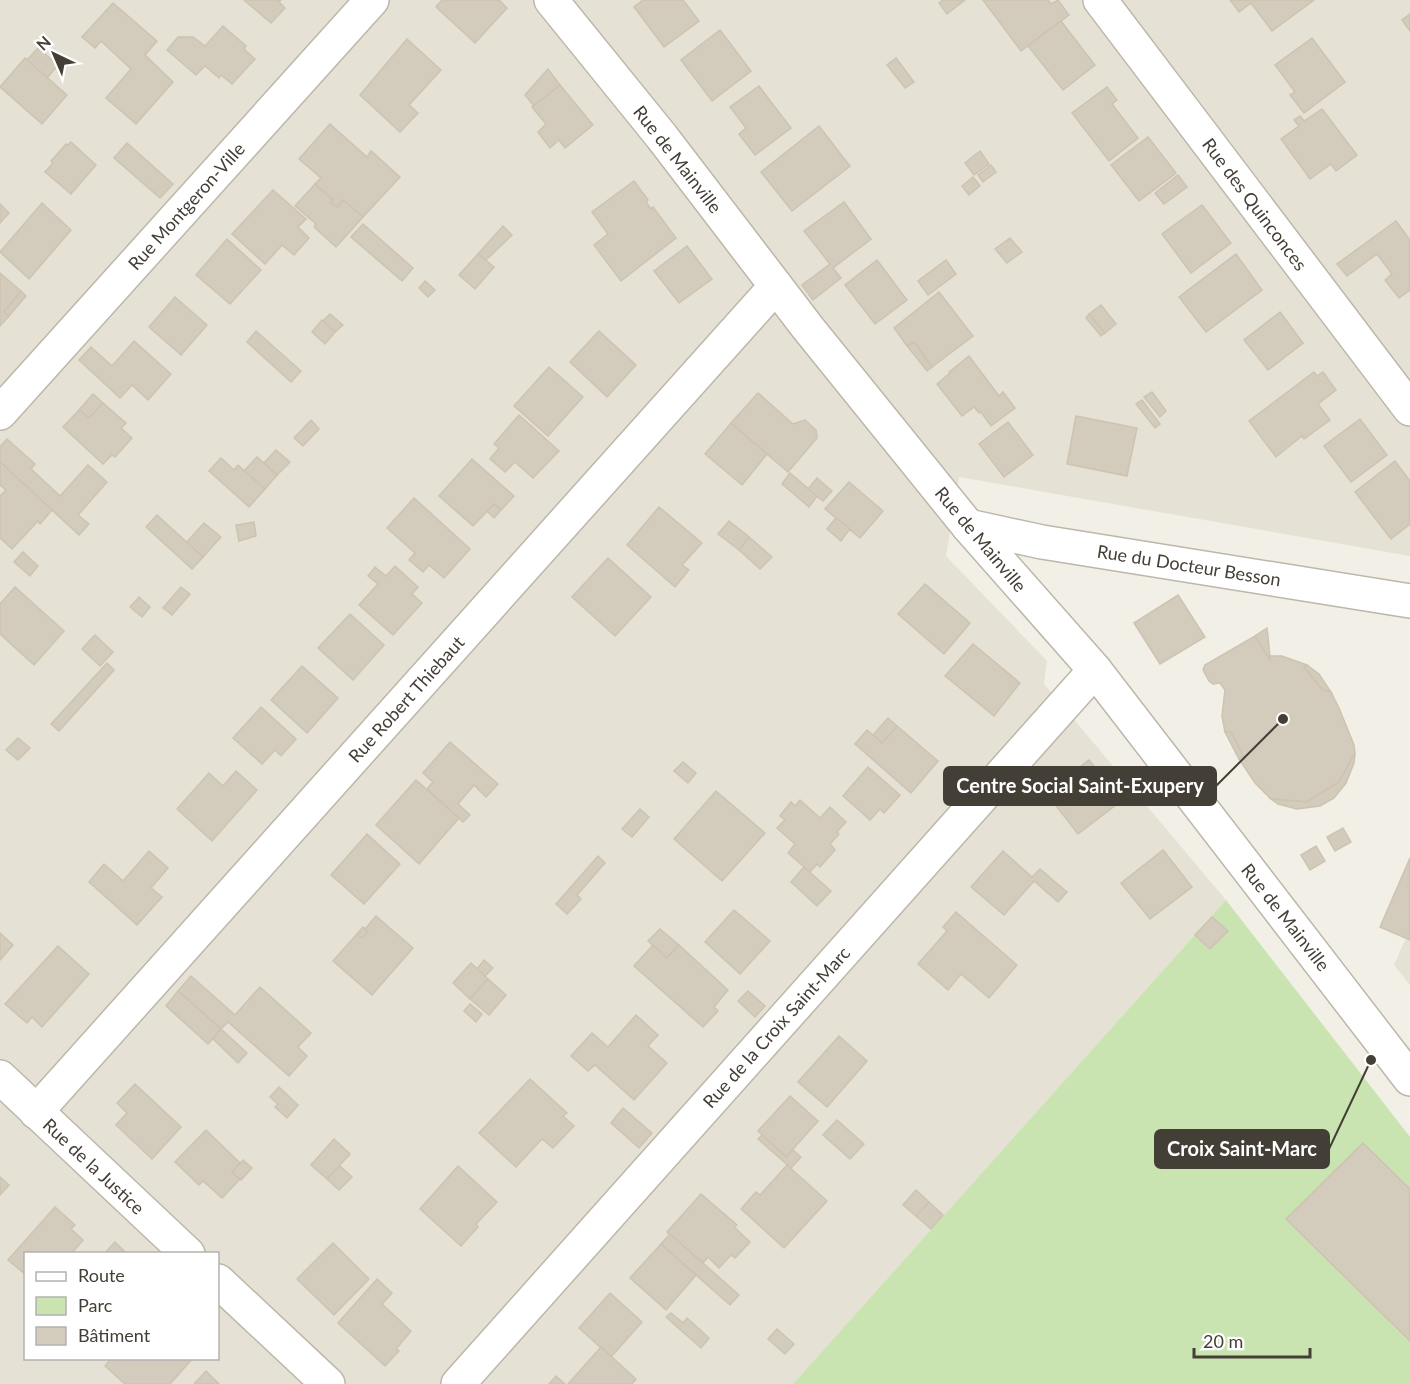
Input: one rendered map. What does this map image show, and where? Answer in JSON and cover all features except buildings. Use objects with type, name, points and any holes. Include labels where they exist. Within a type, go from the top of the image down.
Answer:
[{"type":"street","name":"Rue Montgeron-Ville","points":[[0,412],[372,0]]},
{"type":"street","name":"Rue de Mainville","points":[[551,0],[662,137],[776,286],[968,526],[1095,670],[1410,1079]]},
{"type":"street","name":"Rue des Quinconces","points":[[1100,0],[1410,409]]},
{"type":"street","name":"Rue Robert Thiebaut","points":[[36,1112],[776,286]]},
{"type":"street","name":"Rue du Docteur Besson","points":[[968,526],[1042,542],[1410,601]]},
{"type":"street","name":"Rue de la Croix Saint-Marc","points":[[458,1384],[1095,670]]},
{"type":"street","name":"Rue de la Justice","points":[[0,1077],[186,1252]]},
{"type":"street","points":[[219,1282],[328,1384]]},
{"type":"shaded area","points":[[0,0],[1410,0],[1410,556],[959,477],[946,556],[1047,661],[1044,684],[1226,900],[793,1384],[0,1384]]},
{"type":"shaded area","points":[[1410,929],[1410,985],[1394,965]]},
{"type":"green space","points":[[1226,900],[1410,1137],[1410,1384],[793,1384]]},
{"type":"place","name":"Centre Social Saint-Exupery","points":[[1283,719]]},
{"type":"place","name":"Croix Saint-Marc","points":[[1371,1060]]}]
